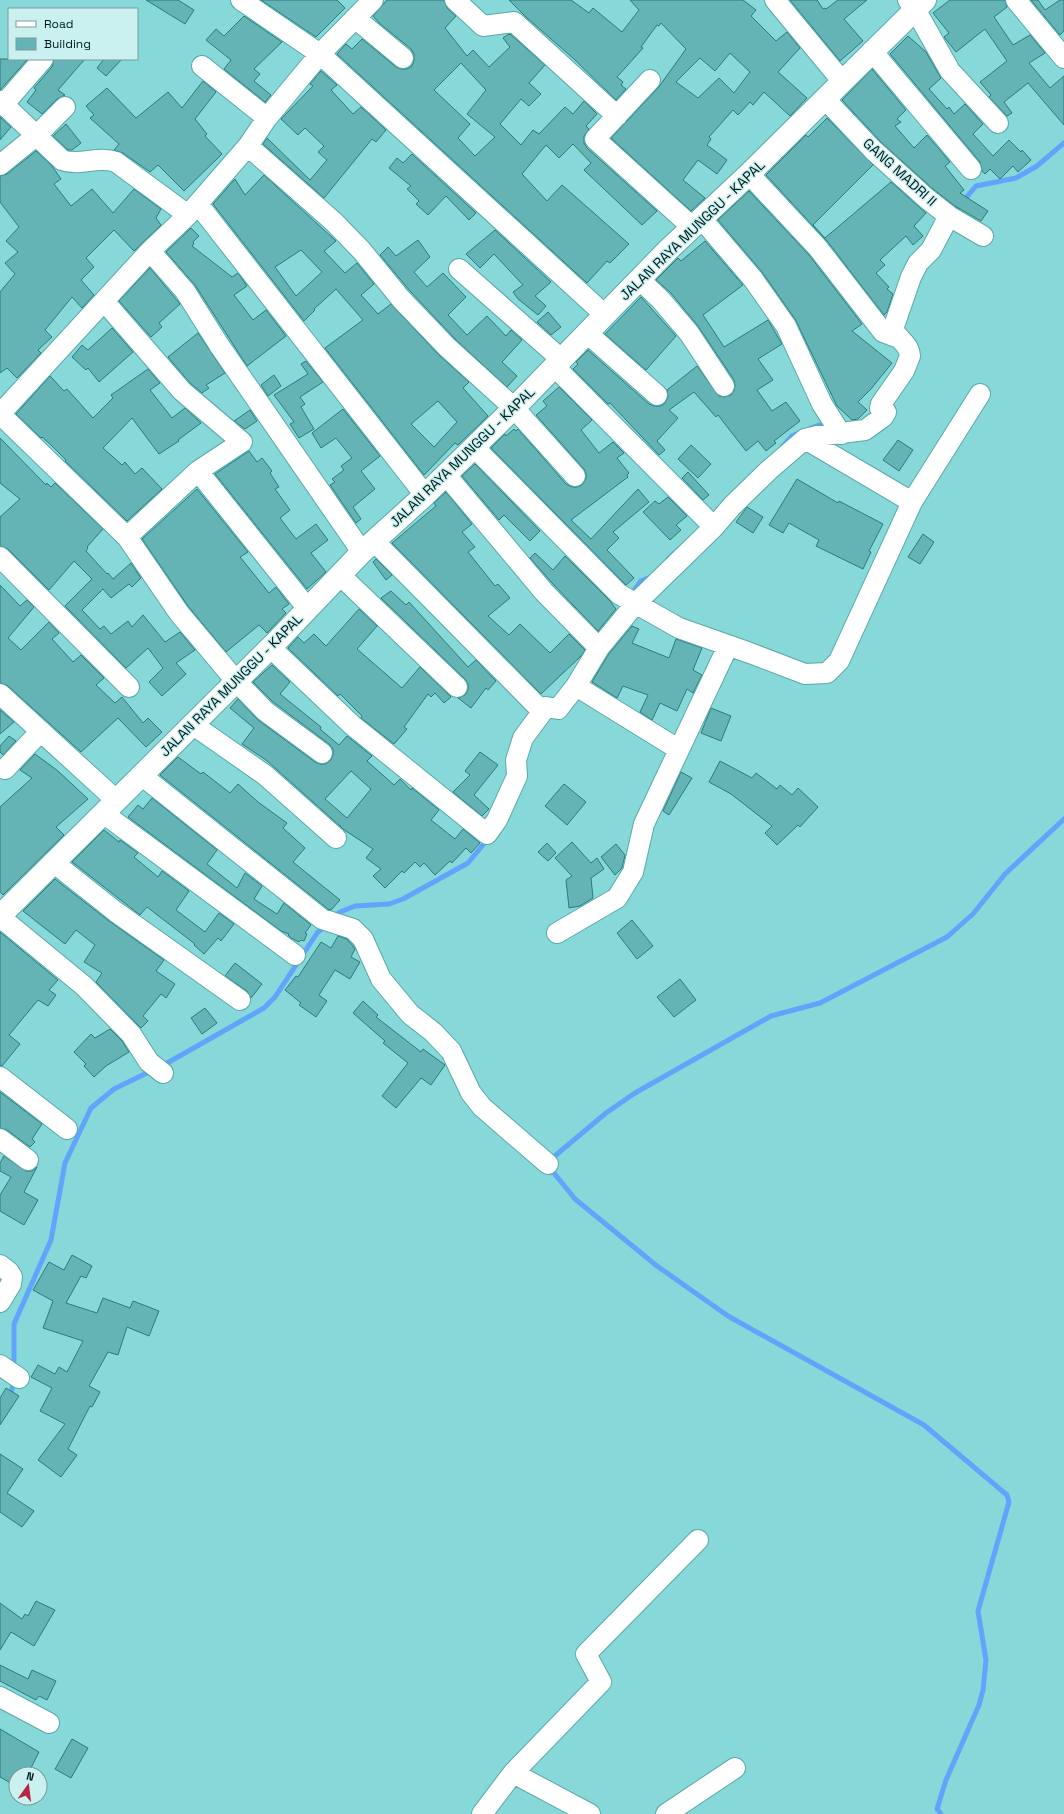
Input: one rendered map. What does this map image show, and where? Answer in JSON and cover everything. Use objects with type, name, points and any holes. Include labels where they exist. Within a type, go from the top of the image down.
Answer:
[{"type":"street","points":[[241,0],[320,54],[605,315]]},
{"type":"street","points":[[455,0],[483,26],[514,22],[617,116]]},
{"type":"street","points":[[775,0],[842,80]]},
{"type":"street","points":[[1016,0],[1064,58]]},
{"type":"street","points":[[916,3],[950,71],[998,122]]},
{"type":"street","name":"JALAN RAYA MUNGGU - KAPAL","points":[[0,916],[192,724],[271,648],[368,547],[446,475],[697,223],[825,99],[916,3]]},
{"type":"street","points":[[322,753],[265,711],[236,681],[179,613],[127,537],[0,414],[150,251],[193,210],[248,146],[267,118],[320,54],[365,6],[403,58]]},
{"type":"street","points":[[872,51],[971,169]]},
{"type":"street","points":[[42,60],[2,102],[57,156],[67,162],[73,163],[103,159],[116,162],[193,210],[425,495]]},
{"type":"street","points":[[202,66],[267,118]]},
{"type":"street","points":[[650,80],[595,139],[697,223],[753,278],[786,326],[822,404],[841,434]]},
{"type":"street","name":"GANG MADRI II","points":[[825,99],[873,150],[926,198],[949,216],[984,236]]},
{"type":"street","points":[[0,165],[37,135],[65,107]]},
{"type":"street","points":[[248,146],[334,222],[362,252],[401,299],[446,346],[514,408],[575,476]]},
{"type":"street","points":[[271,648],[352,725],[487,834],[497,820],[517,776],[516,760],[524,738],[546,707],[558,709],[576,686],[599,648],[636,603],[714,527],[732,506],[769,470],[805,439],[865,430],[882,417],[886,412],[880,408],[881,404],[904,371],[910,356],[906,343],[883,332],[818,248],[749,174]]},
{"type":"street","points":[[896,337],[893,329],[910,277],[918,263],[931,250],[949,216]]},
{"type":"street","points":[[150,251],[185,291],[219,345],[368,547],[542,711]]},
{"type":"street","points":[[459,269],[557,362],[714,527]]},
{"type":"street","points":[[640,280],[661,300],[689,333],[724,386]]},
{"type":"street","points":[[104,301],[182,391],[242,442],[198,471],[127,537]]},
{"type":"street","points":[[587,333],[656,395]]},
{"type":"street","points":[[474,447],[619,594],[678,628],[805,674],[827,674],[839,661],[912,502],[980,394]]},
{"type":"street","points":[[805,439],[912,502]]},
{"type":"street","points":[[198,471],[308,609]]},
{"type":"street","points":[[446,475],[544,592],[599,648]]},
{"type":"street","points":[[0,557],[129,687]]},
{"type":"street","points":[[340,575],[457,687]]},
{"type":"street","points":[[557,933],[616,898],[633,872],[644,824],[678,749],[728,646]]},
{"type":"street","points":[[576,686],[678,749]]},
{"type":"street","points":[[0,694],[41,731],[110,806],[294,955]]},
{"type":"street","points":[[192,724],[265,775],[336,838]]},
{"type":"street","points":[[5,769],[41,731]]},
{"type":"street","points":[[141,775],[322,919],[353,929],[363,939],[381,979],[410,1014],[433,1032],[451,1051],[471,1093],[482,1107],[548,1164]]},
{"type":"street","points":[[53,862],[116,912],[240,1000]]},
{"type":"street","points":[[0,916],[84,986],[131,1034],[150,1060]]},
{"type":"street","points":[[0,1077],[67,1129]]},
{"type":"street","points":[[0,1139],[28,1160]]},
{"type":"street","points":[[0,1265],[9,1272],[12,1277],[11,1284],[0,1302]]},
{"type":"street","points":[[0,1365],[19,1378]]},
{"type":"street","points":[[482,1814],[513,1773],[601,1682],[586,1654],[698,1540]]},
{"type":"street","points":[[0,1697],[49,1723]]},
{"type":"street","points":[[666,1814],[735,1768]]},
{"type":"street","points":[[513,1773],[590,1814]]},
{"type":"building","points":[[146,0],[178,0],[194,10],[185,24]]},
{"type":"building","points":[[261,0],[337,0],[345,8],[316,37]]},
{"type":"building","points":[[387,0],[444,0],[447,8],[456,16],[445,28],[467,56],[473,50],[489,67],[510,47],[503,38],[510,34],[545,65],[529,83],[541,94],[529,106],[521,99],[500,124],[521,145],[533,130],[539,134],[565,107],[573,114],[584,101],[597,114],[586,126],[589,129],[584,136],[584,143],[587,148],[657,211],[642,225],[584,170],[591,163],[573,144],[559,158],[546,145],[522,174],[547,201],[562,185],[629,244],[610,263],[607,261],[587,283],[337,54],[346,44],[352,49],[362,39],[396,67],[407,69],[412,66],[414,54],[411,49],[379,23],[373,16]],"holes":[[[461,63],[486,90],[467,114],[495,137],[475,156],[458,138],[470,124],[434,90]]]},
{"type":"building","points":[[509,0],[571,0],[589,13],[593,8],[622,32],[639,10],[630,0],[743,0],[756,10],[751,16],[776,41],[787,32],[800,48],[778,72],[807,98],[790,116],[764,92],[753,105],[750,102],[738,115],[733,110],[709,137],[711,139],[707,145],[727,160],[717,174],[698,160],[683,180],[705,198],[691,211],[611,138],[658,88],[686,49],[661,23],[659,26],[657,25],[641,47],[643,48],[617,77],[623,82],[621,85],[626,89],[616,100],[574,59]],"holes":[[[730,53],[750,72],[734,93],[719,78],[698,98],[676,82],[700,58],[715,71]]]},
{"type":"building","points":[[790,0],[817,0],[823,9],[826,9],[838,0],[867,0],[844,19],[863,41],[840,61]]},
{"type":"building","points":[[950,0],[1005,0],[1007,7],[994,17],[1013,45],[1030,35],[1045,53],[1029,63],[1050,88],[1064,76],[1064,125],[1028,83],[1004,102],[1012,113],[1007,116],[989,97],[991,95],[980,82],[1007,61],[985,29],[956,52],[944,37],[949,33],[933,13]]},
{"type":"building","points":[[1031,0],[1038,0],[1045,10],[1060,0],[1064,0],[1064,31],[1060,35]]},
{"type":"building","points":[[244,16],[282,42],[254,69],[260,74],[254,81],[271,95],[265,102],[224,69],[231,60],[206,40],[216,29],[224,36]]},
{"type":"building","points":[[908,36],[926,52],[941,78],[929,89],[947,109],[949,107],[954,114],[965,104],[983,124],[973,134],[993,156],[1009,140],[1021,152],[1022,150],[1031,160],[1018,172],[1013,166],[1000,179],[990,169],[985,174],[982,171],[980,162],[890,54]]},
{"type":"building","points":[[0,59],[27,60],[0,90]]},
{"type":"building","points":[[54,60],[84,60],[58,90],[65,95],[57,99],[42,114],[27,102],[36,90],[34,88],[52,67]]},
{"type":"building","points":[[103,60],[121,60],[106,76],[97,68]]},
{"type":"building","points":[[872,69],[906,110],[897,119],[901,122],[895,126],[914,148],[927,135],[950,162],[945,166],[964,190],[960,193],[988,211],[981,221],[955,206],[933,189],[881,142],[842,100]]},
{"type":"building","points":[[321,71],[337,85],[331,90],[353,114],[361,107],[386,130],[376,142],[372,139],[324,198],[263,144],[267,138],[310,180],[327,160],[318,152],[324,146],[305,128],[298,135],[281,119],[313,86],[310,84]]},
{"type":"building","points":[[203,81],[216,92],[195,119],[207,134],[205,136],[222,154],[184,191],[158,165],[150,172],[123,153],[114,150],[119,144],[90,118],[94,115],[86,106],[107,88],[136,118],[168,92],[182,108]]},
{"type":"building","points":[[0,117],[11,127],[0,140]]},
{"type":"building","points":[[827,118],[873,165],[813,225],[825,238],[891,182],[926,213],[914,226],[923,236],[913,245],[906,236],[880,260],[885,265],[876,273],[889,287],[887,289],[893,294],[887,312],[884,315],[827,241],[766,175],[806,135],[808,137]]},
{"type":"building","points":[[66,124],[81,143],[72,150],[68,150],[53,136]]},
{"type":"building","points":[[36,151],[52,166],[61,179],[54,184],[71,206],[92,189],[113,213],[134,189],[161,209],[156,218],[161,225],[134,251],[114,230],[86,258],[94,267],[81,280],[94,295],[82,308],[72,297],[45,330],[52,337],[38,350],[41,353],[17,378],[7,368],[0,373],[0,292],[15,274],[5,263],[18,252],[6,241],[19,227],[0,202],[0,176],[7,174]]},
{"type":"building","points":[[412,154],[476,213],[469,220],[446,196],[428,215],[416,204],[419,201],[407,189],[411,186],[389,168],[397,158],[403,163]]},
{"type":"building","points":[[264,175],[336,241],[324,251],[345,273],[357,263],[374,284],[361,295],[378,314],[391,304],[439,355],[469,382],[463,388],[488,416],[458,445],[455,443],[424,475],[325,348],[363,320],[336,289],[314,309],[315,310],[304,321],[213,204],[235,179],[245,195]],"holes":[[[301,250],[322,272],[296,296],[275,267]],[[438,401],[457,422],[434,447],[411,424]]]},
{"type":"building","points":[[749,191],[809,255],[862,324],[852,331],[892,363],[871,389],[858,402],[867,410],[858,419],[852,420],[837,406],[795,319],[762,272],[718,220]]},
{"type":"building","points":[[191,228],[199,236],[193,242],[194,244],[192,246],[232,277],[238,273],[247,286],[234,295],[253,320],[266,310],[286,336],[247,366],[195,285],[166,252]]},
{"type":"building","points":[[495,230],[551,282],[535,296],[546,306],[538,315],[518,299],[513,292],[523,285],[494,254],[480,268],[466,254]]},
{"type":"building","points":[[418,240],[430,257],[414,272],[427,287],[443,273],[466,297],[448,315],[467,335],[487,316],[506,336],[511,330],[522,340],[502,362],[517,376],[507,387],[455,339],[410,291],[380,255],[388,247],[396,256]]},
{"type":"building","points":[[705,241],[743,285],[703,315],[724,347],[768,320],[782,344],[758,359],[773,380],[757,390],[772,411],[786,402],[800,421],[774,441],[776,443],[766,451],[758,441],[746,451],[718,415],[716,417],[694,392],[669,410],[678,418],[657,441],[665,450],[659,455],[610,403],[608,404],[573,369],[578,364],[576,362],[588,350],[649,404],[655,406],[661,406],[665,403],[668,397],[667,390],[697,366],[719,396],[724,397],[731,395],[735,386],[734,380],[698,326],[670,292],[656,280],[678,258],[681,261]]},
{"type":"building","points":[[150,268],[180,304],[159,323],[162,327],[151,337],[119,301]]},
{"type":"building","points":[[641,297],[676,336],[646,370],[605,334]]},
{"type":"building","points":[[548,312],[561,327],[551,335],[537,322]]},
{"type":"building","points":[[112,328],[133,352],[99,382],[88,368],[86,370],[72,357],[82,345],[88,350]]},
{"type":"building","points":[[198,333],[225,373],[206,385],[209,388],[202,393],[190,383],[168,357]]},
{"type":"building","points":[[306,361],[323,382],[300,397],[305,404],[301,407],[314,429],[299,438],[290,424],[294,422],[274,395],[308,374],[301,364]]},
{"type":"building","points":[[148,369],[160,383],[150,390],[172,418],[185,408],[201,423],[178,440],[179,441],[159,454],[132,418],[103,448],[122,465],[125,462],[135,474],[142,468],[162,489],[127,521],[65,461],[66,460],[51,445],[42,437],[41,438],[16,414],[50,376],[64,391],[67,389],[93,418],[113,398],[111,395]]},
{"type":"building","points":[[274,375],[281,386],[268,396],[261,385]]},
{"type":"building","points":[[559,387],[592,420],[581,430],[599,453],[613,442],[624,453],[617,458],[629,473],[627,475],[628,477],[571,520],[591,539],[638,489],[649,502],[613,532],[619,538],[607,550],[634,578],[626,585],[491,448],[505,434],[506,436],[514,429],[516,431],[518,429],[566,484],[572,487],[582,485],[586,479],[584,469],[536,415],[547,406],[543,401]]},
{"type":"building","points":[[343,409],[380,456],[361,471],[375,489],[353,507],[361,519],[356,523],[330,485],[335,482],[332,479],[344,470],[341,466],[352,458],[336,438],[321,448],[312,433]]},
{"type":"building","points":[[250,410],[257,421],[245,429],[234,421]]},
{"type":"building","points":[[0,438],[46,485],[47,483],[51,487],[55,483],[103,529],[87,547],[88,548],[86,551],[107,574],[108,573],[113,579],[131,563],[141,578],[132,587],[129,584],[111,598],[103,589],[82,610],[100,629],[104,626],[111,634],[128,621],[132,627],[143,615],[165,642],[180,632],[195,650],[176,663],[186,674],[162,696],[149,682],[163,668],[148,648],[126,668],[65,606],[92,579],[74,561],[49,590],[8,549],[0,546],[0,517],[20,499],[0,483]]},
{"type":"building","points":[[898,440],[913,450],[899,471],[883,460]]},
{"type":"building","points":[[691,445],[711,464],[698,478],[678,459]]},
{"type":"building","points":[[249,451],[257,462],[262,458],[272,471],[270,473],[279,487],[275,489],[290,510],[280,518],[296,539],[316,524],[328,540],[311,553],[326,572],[307,589],[215,474]]},
{"type":"building","points":[[475,464],[540,531],[530,541],[504,515],[499,520],[462,476]]},
{"type":"building","points":[[688,472],[709,495],[703,500],[682,478]]},
{"type":"building","points":[[797,479],[838,503],[839,501],[883,524],[869,551],[871,552],[863,569],[816,546],[819,540],[789,523],[783,533],[769,525]]},
{"type":"building","points":[[197,489],[248,552],[240,557],[269,593],[276,587],[289,604],[282,609],[286,613],[267,633],[259,625],[226,652],[188,606],[142,539]]},
{"type":"building","points":[[446,492],[472,524],[462,532],[475,547],[468,552],[495,586],[498,584],[510,598],[488,616],[509,635],[520,624],[550,653],[569,634],[585,650],[581,656],[541,694],[392,543],[436,506],[434,503]]},
{"type":"building","points":[[668,497],[687,516],[676,525],[681,530],[670,540],[643,512],[655,501],[659,504]]},
{"type":"building","points":[[747,507],[763,517],[753,533],[736,522]]},
{"type":"building","points":[[923,534],[934,542],[920,564],[908,557]]},
{"type":"building","points":[[535,553],[553,570],[565,556],[610,601],[616,609],[598,631],[530,558]]},
{"type":"building","points":[[376,559],[392,575],[386,580],[373,562]]},
{"type":"building","points":[[0,585],[20,606],[27,600],[34,607],[8,638],[21,650],[49,622],[59,633],[52,639],[73,662],[81,655],[104,678],[96,685],[115,703],[122,697],[143,723],[148,718],[162,732],[146,747],[118,718],[81,752],[8,686],[0,683]]},
{"type":"building","points":[[391,591],[406,605],[409,602],[468,667],[476,660],[496,681],[488,690],[486,688],[471,708],[458,698],[465,695],[468,690],[468,684],[465,679],[381,598]]},
{"type":"building","points":[[359,609],[377,626],[357,649],[402,688],[420,667],[451,697],[444,703],[435,693],[431,697],[428,694],[404,727],[407,729],[394,744],[361,718],[362,716],[340,694],[338,696],[288,648],[298,637],[304,643],[314,634],[326,646]]},
{"type":"building","points":[[632,626],[639,629],[632,643],[669,658],[676,639],[702,648],[693,670],[702,675],[693,693],[687,689],[677,711],[660,703],[652,720],[640,712],[648,695],[623,686],[617,698],[592,682],[608,655]]},
{"type":"building","points":[[272,665],[290,682],[280,694],[321,727],[320,729],[339,745],[347,736],[372,756],[367,761],[394,785],[400,779],[411,790],[412,788],[439,810],[431,820],[455,839],[463,829],[480,843],[471,853],[466,848],[452,863],[450,861],[435,875],[424,863],[420,867],[415,862],[404,873],[402,871],[385,888],[373,876],[381,869],[366,858],[373,849],[343,829],[266,760],[242,744],[254,728],[230,708],[238,699],[258,720],[315,762],[326,764],[331,760],[333,755],[333,749],[329,744],[273,702],[253,682]],"holes":[[[351,771],[371,789],[347,818],[325,799]]]},
{"type":"building","points":[[711,708],[731,716],[721,741],[701,733]]},
{"type":"building","points":[[0,710],[14,722],[0,734]]},
{"type":"building","points":[[9,736],[16,741],[3,755],[0,752],[0,746]]},
{"type":"building","points":[[480,752],[498,765],[474,795],[489,809],[482,816],[453,792],[470,775],[465,771]]},
{"type":"building","points":[[35,754],[58,771],[88,799],[56,827],[64,835],[3,895],[0,892],[0,807],[32,778],[20,770]]},
{"type":"building","points":[[178,757],[201,774],[203,772],[230,793],[238,784],[258,802],[287,823],[283,828],[305,848],[293,862],[340,900],[331,910],[160,775]]},
{"type":"building","points":[[720,761],[752,778],[756,773],[777,789],[780,785],[792,795],[798,788],[818,807],[800,827],[798,825],[777,845],[765,833],[772,826],[731,794],[709,782]]},
{"type":"building","points":[[681,772],[692,778],[669,815],[663,811]]},
{"type":"building","points":[[564,784],[586,802],[567,825],[545,806]]},
{"type":"building","points":[[152,798],[217,850],[207,864],[237,888],[245,873],[262,886],[254,899],[277,914],[284,903],[311,925],[305,933],[307,934],[304,941],[301,940],[299,942],[291,938],[288,935],[289,934],[281,931],[128,817],[138,805],[143,809]]},
{"type":"building","points":[[104,830],[119,842],[120,840],[138,853],[134,857],[158,877],[162,871],[189,891],[176,910],[205,932],[219,913],[234,924],[221,941],[218,938],[204,954],[194,945],[195,944],[147,907],[140,915],[72,862]]},
{"type":"building","points":[[572,842],[591,863],[597,858],[604,869],[591,878],[593,898],[580,906],[569,908],[566,880],[572,876],[555,858]]},
{"type":"building","points":[[547,843],[556,853],[548,861],[538,852]]},
{"type":"building","points":[[616,844],[625,855],[622,868],[615,875],[601,857]]},
{"type":"building","points":[[55,879],[109,921],[164,960],[156,971],[175,984],[166,998],[161,994],[143,1016],[148,1021],[141,1028],[96,982],[102,973],[84,962],[95,945],[76,930],[65,944],[23,911]]},
{"type":"building","points":[[632,920],[653,946],[637,959],[617,933]]},
{"type":"building","points":[[0,932],[58,980],[49,990],[56,995],[48,1006],[38,1000],[9,1035],[20,1044],[2,1066],[0,1066]]},
{"type":"building","points":[[338,936],[347,939],[353,946],[355,949],[351,957],[360,962],[350,979],[335,970],[319,995],[327,1001],[316,1017],[299,1005],[301,1003],[285,990],[296,976],[298,977],[321,942],[331,948]]},
{"type":"building","points":[[235,963],[262,984],[251,998],[247,991],[225,976]]},
{"type":"building","points":[[680,979],[696,1000],[674,1017],[657,997]]},
{"type":"building","points":[[363,1001],[378,1015],[376,1017],[421,1052],[423,1049],[445,1065],[431,1085],[421,1078],[396,1108],[382,1096],[408,1063],[383,1043],[385,1041],[353,1013]]},
{"type":"building","points":[[205,1008],[217,1023],[202,1034],[191,1018]]},
{"type":"building","points":[[110,1029],[122,1041],[129,1052],[106,1066],[94,1077],[84,1066],[86,1064],[74,1052],[91,1034],[95,1038]]},
{"type":"building","points":[[0,1092],[42,1124],[32,1139],[35,1142],[30,1147],[7,1130],[0,1128]]},
{"type":"building","points":[[4,1156],[26,1171],[32,1171],[37,1167],[24,1192],[38,1200],[24,1225],[0,1211],[0,1195],[11,1177],[0,1171],[0,1163]]},
{"type":"building","points":[[72,1255],[92,1266],[86,1278],[81,1276],[66,1303],[97,1313],[103,1298],[130,1308],[133,1301],[159,1311],[149,1336],[127,1327],[118,1355],[108,1352],[89,1386],[100,1392],[92,1407],[90,1406],[68,1449],[77,1455],[61,1477],[38,1460],[65,1424],[40,1411],[52,1388],[31,1377],[38,1365],[55,1374],[59,1367],[67,1372],[83,1341],[43,1328],[53,1301],[33,1290],[49,1262],[64,1270]]},
{"type":"building","points":[[6,1388],[19,1396],[0,1425],[0,1398]]},
{"type":"building","points":[[0,1454],[23,1469],[7,1493],[34,1511],[22,1527],[0,1512]]},
{"type":"building","points":[[36,1601],[55,1610],[34,1646],[11,1632],[0,1650],[0,1603],[22,1619],[25,1614],[28,1616]]},
{"type":"building","points":[[0,1665],[28,1679],[32,1670],[56,1681],[47,1700],[39,1696],[36,1700],[0,1681]]},
{"type":"building","points":[[0,1729],[39,1752],[32,1766],[8,1766],[8,1782],[0,1777]]},
{"type":"building","points":[[72,1739],[88,1748],[71,1778],[55,1769]]},
{"type":"waterway","points":[[955,211],[976,186],[1016,178],[1037,166],[1064,143]]},
{"type":"waterway","points":[[811,428],[819,425],[829,425]]},
{"type":"waterway","points":[[783,446],[792,436],[801,432]]},
{"type":"waterway","points":[[668,559],[681,547]]},
{"type":"waterway","points":[[631,595],[641,581],[653,576]]},
{"type":"waterway","points":[[550,1160],[606,1113],[635,1093],[771,1016],[820,1003],[947,937],[973,914],[1005,874],[1064,819]]},
{"type":"waterway","points":[[334,917],[340,912],[355,906],[389,904],[403,899],[468,863],[487,840]]},
{"type":"waterway","points":[[162,1066],[264,1008],[275,997],[317,933],[324,927]]},
{"type":"waterway","points":[[14,1368],[14,1324],[51,1240],[65,1163],[91,1108],[114,1089],[153,1070]]},
{"type":"waterway","points":[[549,1167],[575,1199],[657,1266],[728,1316],[924,1425],[1007,1495],[1009,1502],[978,1611],[986,1660],[983,1690],[979,1705],[946,1780],[937,1809],[941,1814]]},
{"type":"waterway","points":[[10,1398],[14,1380]]}]
